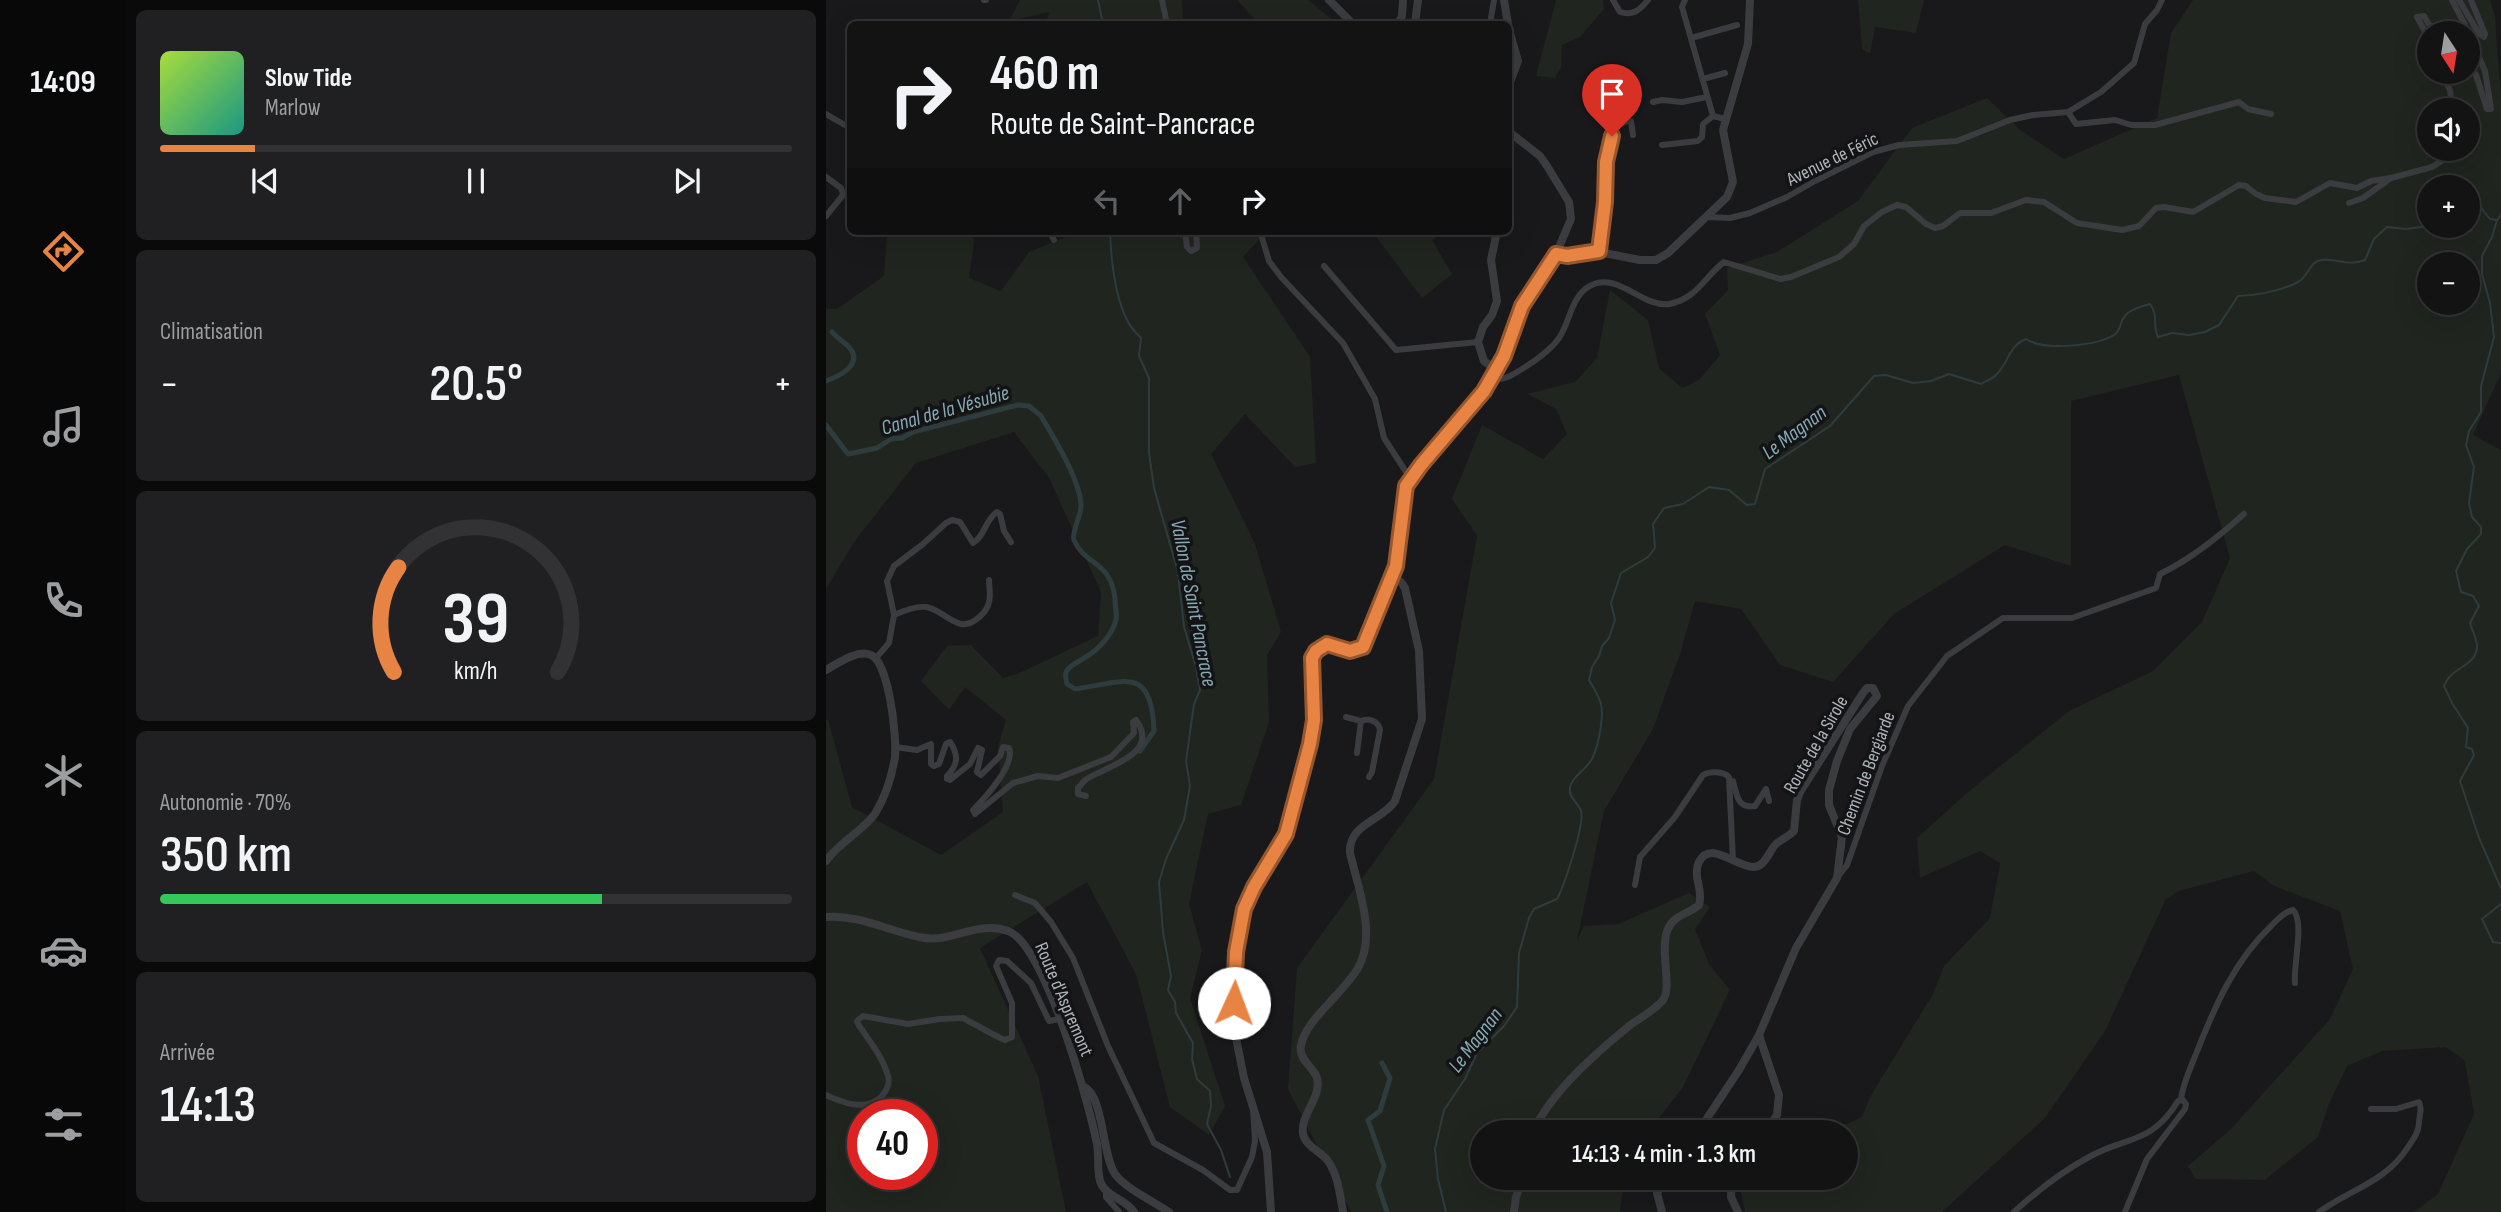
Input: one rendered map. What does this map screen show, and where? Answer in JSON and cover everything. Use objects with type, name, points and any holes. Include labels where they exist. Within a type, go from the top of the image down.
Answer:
[{"type":"street","points":[[1162,0],[1166,21]]},
{"type":"street","points":[[1329,0],[1350,21]]},
{"type":"street","points":[[1400,21],[1404,0]]},
{"type":"street","points":[[1415,21],[1418,0]]},
{"type":"street","points":[[1490,21],[1494,0]]},
{"type":"street","points":[[1504,0],[1507,21]]},
{"type":"street","points":[[1613,0],[1620,12],[1632,14],[1641,9],[1648,0]]},
{"type":"street","points":[[1685,0],[1682,7],[1713,117]]},
{"type":"street","points":[[1556,254],[1567,256],[1599,251],[1640,260],[1656,260],[1668,253],[1727,197],[1733,177],[1724,138],[1726,119],[1748,44],[1749,0]]},
{"type":"street","name":"Avenue de Féric","points":[[1708,217],[1730,218],[1750,213],[1787,197],[1863,156],[1886,148],[1957,141],[2010,120],[2068,112],[2101,92],[2134,62],[2145,24],[2162,0]]},
{"type":"street","points":[[2452,0],[2463,21]]},
{"type":"street","points":[[2459,0],[2479,34],[2484,37],[2486,34],[2471,0]]},
{"type":"street","points":[[2420,21],[2417,16],[2424,16],[2427,21]]},
{"type":"street","points":[[1690,37],[1737,25]]},
{"type":"street","points":[[1512,39],[1518,61],[1512,77]]},
{"type":"street","points":[[2479,84],[2487,109],[2491,110],[2480,61]]},
{"type":"street","points":[[1703,79],[1725,73]]},
{"type":"street","points":[[1653,102],[1682,102],[1707,97]]},
{"type":"street","points":[[2068,112],[2076,124],[2115,120],[2131,125],[2155,125],[2239,102],[2248,109],[2272,114]]},
{"type":"street","points":[[826,114],[847,126]]},
{"type":"street","points":[[1662,145],[1698,141],[1702,137],[1703,124],[1713,117],[1726,119]]},
{"type":"street","points":[[1599,251],[1608,148],[1618,126],[1624,121],[1630,121],[1633,135]]},
{"type":"street","points":[[1271,1212],[1269,1164],[1239,1057],[1234,1003],[1236,952],[1242,917],[1254,887],[1283,842],[1289,825],[1314,727],[1312,658],[1316,651],[1327,644],[1350,651],[1361,649],[1392,576],[1398,554],[1404,496],[1410,478],[1473,407],[1494,374],[1508,346],[1522,306],[1556,254],[1571,219],[1569,202],[1540,156],[1512,134]]},
{"type":"street","points":[[1496,235],[1491,260],[1497,301],[1478,342],[1484,360],[1494,374],[1507,378],[1548,351],[1560,337],[1578,297],[1589,286],[1604,282],[1632,292],[1654,304],[1670,304],[1687,298],[1704,285],[1724,262],[1780,279],[1791,277],[1839,257],[1854,244],[1864,226],[1882,212],[1897,205],[1906,207],[1935,228],[1943,226],[1960,213],[1991,213],[2005,210],[2019,201],[2033,200],[2044,202],[2077,223],[2128,230],[2144,223],[2156,208],[2193,212],[2239,185],[2246,186],[2265,198],[2288,202],[2304,199],[2330,183],[2350,188],[2441,161]]},
{"type":"street","points":[[826,177],[841,188],[843,195],[826,216]]},
{"type":"street","points":[[2349,204],[2363,198],[2391,178]]},
{"type":"street","points":[[1051,235],[1054,240]]},
{"type":"street","points":[[1186,235],[1187,247],[1191,251],[1197,248],[1196,235]]},
{"type":"street","points":[[1261,235],[1269,261],[1281,277],[1343,343],[1375,399],[1384,439],[1410,478]]},
{"type":"street","points":[[1324,266],[1395,350],[1478,342]]},
{"type":"street","points":[[876,658],[889,643],[894,615],[887,581],[894,566],[952,520],[960,522],[973,543],[979,539],[986,522],[997,512],[1011,542]]},
{"type":"street","name":"Chemin de Bergiarde","points":[[1837,878],[1847,864],[1882,765],[1908,706],[1947,656],[2003,618],[2072,618],[2156,588],[2160,574],[2212,542],[2244,514]]},
{"type":"street","points":[[1343,1212],[1332,1168],[1324,1156],[1307,1143],[1304,1136],[1304,1122],[1317,1091],[1317,1082],[1300,1049],[1313,1023],[1352,977],[1362,958],[1366,939],[1350,853],[1351,839],[1395,801],[1422,722],[1419,651],[1405,589],[1401,582],[1392,576]]},
{"type":"street","points":[[894,615],[922,607],[933,608],[964,625],[975,621],[989,603],[989,580]]},
{"type":"street","points":[[826,670],[858,655],[871,655],[876,658],[885,680],[895,733],[891,775],[876,812],[836,847],[826,861]]},
{"type":"street","name":"Route de la Sirole","points":[[1540,1120],[1552,1099],[1592,1059],[1664,999],[1667,988],[1664,960],[1667,932],[1675,920],[1699,905],[1701,891],[1698,867],[1703,856],[1710,852],[1717,853],[1734,861],[1756,867],[1761,865],[1778,843],[1791,834],[1795,826],[1797,800],[1810,776],[1863,693],[1867,688],[1873,688],[1877,696],[1850,729],[1829,790],[1829,805],[1842,837],[1837,878],[1796,948],[1759,1035],[1706,1120]]},
{"type":"street","points":[[1346,717],[1362,721],[1372,720],[1380,730],[1373,772],[1369,777]]},
{"type":"street","points":[[895,747],[917,750],[930,744],[930,764],[934,766],[939,764],[946,744],[950,742],[957,760],[956,767],[947,776],[948,780],[970,764],[978,748],[982,750],[977,772],[981,775],[996,762],[1003,747],[1009,748],[1009,766],[973,810],[975,814],[1013,782],[1038,776],[1058,778],[1111,757],[1134,733],[1133,722],[1136,720],[1141,728],[1141,739],[1136,751],[1128,758],[1085,780],[1077,788],[1082,795]]},
{"type":"street","points":[[1357,753],[1362,721]]},
{"type":"street","points":[[1635,885],[1640,857],[1675,817],[1703,775],[1711,772],[1726,774],[1733,781],[1743,806],[1755,806],[1766,789],[1769,801]]},
{"type":"street","points":[[1729,777],[1734,861]]},
{"type":"street","points":[[1015,895],[1035,903],[1051,922],[1073,958],[1108,1046],[1157,1146],[1203,1170],[1230,1190],[1237,1190],[1252,1157],[1255,1141],[1251,1115],[1254,1106]]},
{"type":"street","points":[[2014,1212],[2038,1190],[2088,1157],[2147,1135],[2160,1125],[2181,1099],[2209,1020],[2233,972],[2262,934],[2293,910],[2299,918],[2295,983]]},
{"type":"street","name":"Route d'Aspremont","points":[[826,917],[842,917],[929,938],[990,928],[1011,931],[1019,937],[1032,955],[1084,1087],[1097,1147],[1099,1177],[1106,1192]]},
{"type":"street","points":[[826,1095],[851,1104],[864,1105],[880,1098],[888,1087],[888,1075],[858,1024],[859,1018],[908,1024],[963,1018],[1005,1040],[1012,1037],[1012,1003],[996,966],[999,960],[1007,961],[1031,983],[1049,1021],[1059,1018]]},
{"type":"street","points":[[1759,1035],[1779,1095],[1777,1115],[1773,1120]]},
{"type":"street","points":[[1084,1087],[1091,1092],[1109,1161],[1115,1174],[1169,1212]]},
{"type":"street","points":[[2125,1212],[2147,1159],[2185,1110],[2186,1104],[2181,1099]]},
{"type":"street","points":[[2319,1212],[2390,1171],[2417,1134],[2421,1110],[2419,1102],[2396,1108],[2371,1109]]},
{"type":"street","points":[[1514,1212],[1518,1190]]},
{"type":"street","points":[[1659,1190],[1662,1212]]},
{"type":"street","points":[[1731,1190],[1731,1198],[1738,1212]]},
{"type":"street","points":[[1106,1192],[1106,1197],[1119,1212]]},
{"type":"street","points":[[1106,1192],[1124,1200],[1134,1212]]},
{"type":"shaded area","points":[[1020,0],[1182,0],[1183,21],[1047,21],[1049,12],[1009,21]]},
{"type":"shaded area","points":[[1237,0],[1308,0],[1334,21],[1256,21]]},
{"type":"shaded area","points":[[1556,0],[1603,0],[1604,9],[1580,37],[1562,45],[1561,68],[1555,78],[1536,76]]},
{"type":"shaded area","points":[[1858,0],[1924,0],[1916,33],[1875,27],[1870,54],[1862,49]]},
{"type":"shaded area","points":[[2193,0],[2490,0],[2495,17],[2501,99],[2501,373],[2473,435],[2501,450],[2501,1212],[2414,1212],[2438,1194],[2474,1114],[2465,1061],[2446,1047],[2382,1051],[2347,1066],[2329,1104],[2318,1137],[2265,1180],[2195,1179],[2188,1166],[2231,1129],[2330,1019],[2353,969],[2340,911],[2274,886],[2254,871],[2179,891],[2166,899],[2105,1031],[2045,1118],[1942,1212],[1745,1212],[1741,1192],[1749,1190],[1858,1190],[1858,1120],[1855,1120],[1862,1117],[1870,1097],[1933,994],[1944,966],[1990,918],[2000,863],[1980,851],[1920,878],[1917,838],[1968,792],[2069,711],[2153,671],[2202,622],[2230,558],[2179,375],[2071,401],[2071,566],[2005,545],[1894,614],[1833,682],[1780,665],[1741,609],[1695,601],[1681,651],[1653,729],[1604,811],[1577,940],[1584,926],[1618,924],[1689,893],[1710,907],[1695,929],[1709,964],[1730,990],[1683,1087],[1657,1120],[1470,1120],[1470,1190],[1623,1190],[1620,1212],[1351,1212],[1288,1089],[1297,968],[1434,779],[1477,536],[1452,499],[1482,425],[1543,459],[1567,434],[1556,409],[1527,394],[1575,382],[1597,358],[1610,290],[1648,320],[1659,368],[1682,388],[1699,380],[1720,355],[1705,314],[1728,290],[1727,268],[1777,252],[1858,201],[1912,128],[1987,98],[2019,129],[2064,159],[2157,118],[2171,33]]},
{"type":"shaded area","points":[[887,235],[973,235],[969,278],[1001,291],[1029,252],[1068,235],[1258,235],[1259,240],[1243,257],[1310,357],[1316,463],[1295,467],[1245,414],[1211,454],[1255,544],[1281,632],[1267,655],[1269,722],[1241,805],[1208,814],[1189,904],[1202,950],[1190,998],[1225,1106],[1209,1135],[1170,1107],[1136,974],[1087,882],[980,948],[1038,1076],[1066,1212],[826,1212],[826,721],[828,719],[852,807],[941,855],[1003,812],[998,747],[1006,720],[965,687],[949,710],[921,681],[947,646],[971,645],[1003,678],[1098,636],[1101,592],[1049,478],[1014,432],[916,463],[854,542],[826,589],[826,309],[837,309],[884,276]]},
{"type":"shaded area","points":[[1375,235],[1439,235],[1432,240],[1452,274],[1422,298]]},
{"type":"waterway","name":"Vallon de Saint Pancrace","points":[[1098,0],[1102,21]]},
{"type":"waterway","name":"Le Magnan","points":[[2480,206],[2490,219],[2497,220],[2501,215]]},
{"type":"waterway","points":[[2497,220],[2482,256],[2482,274],[2490,303],[2494,337],[2481,386],[2481,412],[2469,431],[2466,445],[2474,467],[2469,503],[2472,517],[2481,527],[2481,534],[2467,549],[2456,571],[2461,592],[2473,596],[2479,606],[2470,623],[2477,646],[2473,658],[2452,674],[2444,686],[2468,728],[2466,747],[2472,749],[2474,755],[2460,781],[2479,838],[2501,888]]},
{"type":"waterway","name":"Le Magnan","points":[[1446,1212],[1438,1179],[1435,1149],[1444,1110],[1465,1079],[1477,1053],[1504,1026],[1517,1007],[1519,953],[1529,918],[1534,909],[1557,899],[1564,882],[1581,818],[1580,808],[1570,794],[1570,787],[1593,757],[1601,725],[1601,704],[1589,680],[1592,667],[1609,638],[1615,620],[1611,603],[1621,573],[1648,557],[1655,548],[1653,524],[1664,508],[1683,504],[1709,487],[1729,490],[1747,505],[1755,504],[1765,469],[1830,426],[1874,376],[1886,375],[1913,383],[1931,381],[1949,374],[1981,384],[1996,375],[2012,350],[2026,339],[2034,343],[2057,346],[2106,339],[2117,333],[2123,318],[2130,311],[2150,304],[2158,337],[2172,333],[2189,335],[2205,332],[2219,325],[2238,296],[2268,292],[2291,285],[2301,280],[2317,261],[2353,263],[2365,260],[2374,239],[2387,227],[2417,228]]},
{"type":"waterway","name":"Vallon de Saint Pancrace","points":[[1110,235],[1116,288],[1128,323],[1141,338],[1139,356],[1149,378],[1149,453],[1154,488],[1178,572],[1184,627],[1200,690],[1194,704],[1186,761],[1190,786],[1184,820],[1166,859],[1159,882],[1163,932],[1171,976],[1168,990],[1175,1002],[1176,1013],[1193,1043],[1192,1059],[1197,1079],[1210,1091],[1211,1106],[1207,1124],[1221,1150],[1230,1177]]},
{"type":"waterway","name":"Canal de la Vésubie","points":[[826,381],[843,373],[854,359],[849,347],[832,332]]},
{"type":"waterway","name":"Canal de la Vésubie","points":[[826,425],[848,454],[877,448],[891,439],[902,438],[913,432],[1018,405],[1029,406],[1041,416],[1076,482],[1081,508],[1074,540],[1084,555],[1108,577],[1115,599],[1116,620],[1111,631],[1096,650],[1068,669],[1067,684],[1075,689],[1120,682],[1141,686],[1152,709],[1154,731],[1140,751]]},
{"type":"waterway","points":[[2501,904],[2482,919],[2493,942],[2501,943]]},
{"type":"waterway","name":"Canal de la Vésubie","points":[[1382,1063],[1390,1078],[1380,1111],[1368,1120],[1384,1166],[1378,1185],[1387,1212]]},
{"type":"route","points":[[1234,1003],[1236,952],[1244,909],[1254,887],[1283,842],[1314,727],[1312,658],[1321,646],[1327,644],[1350,651],[1363,647],[1396,566],[1402,506],[1410,478],[1484,391],[1504,356],[1522,306],[1556,254],[1567,256],[1599,251],[1605,202],[1606,162],[1612,136]]}]
